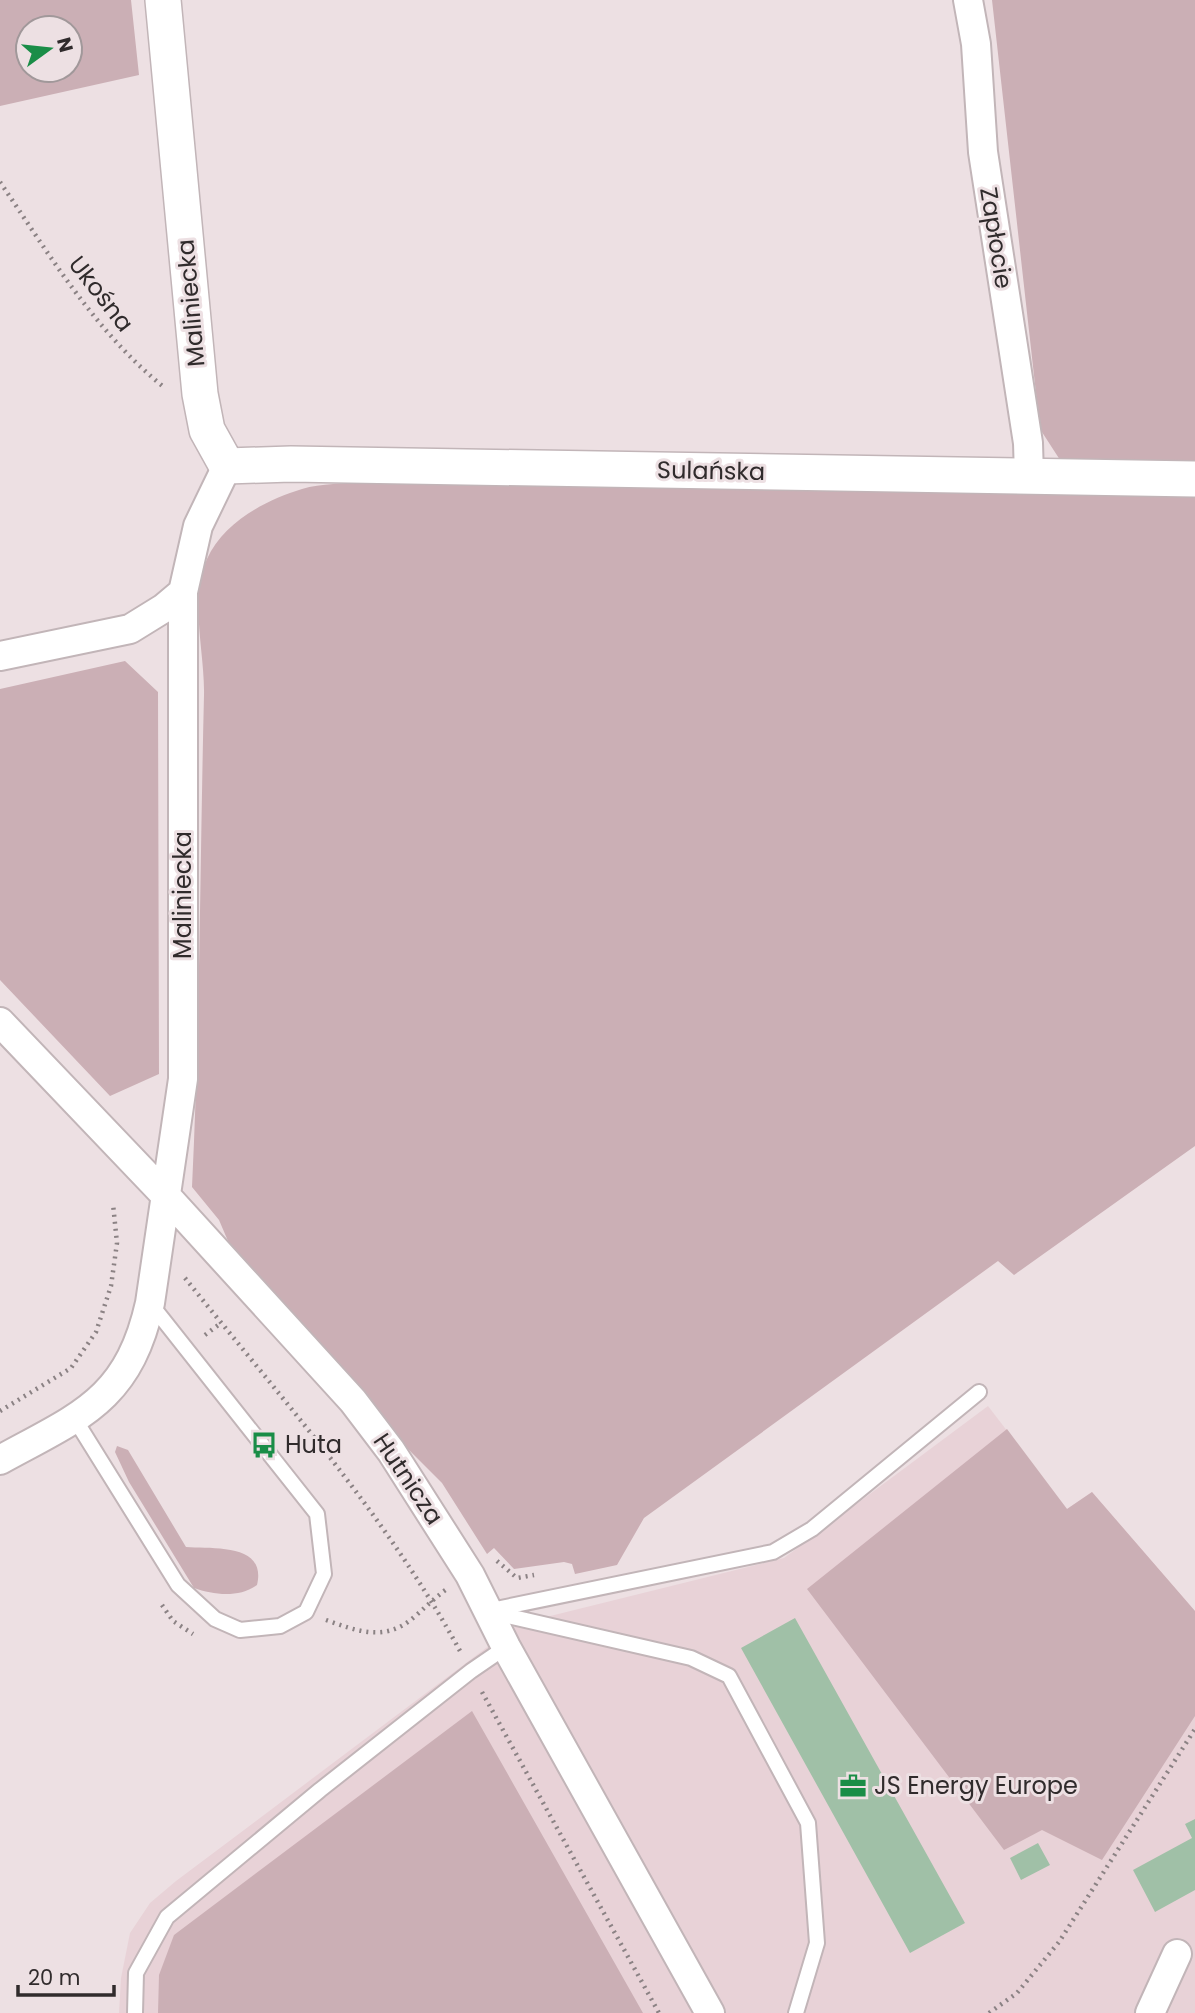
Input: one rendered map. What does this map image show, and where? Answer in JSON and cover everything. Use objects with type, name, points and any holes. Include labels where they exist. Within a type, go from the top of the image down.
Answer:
[{"type":"street","name":"Maliniecka","points":[[0,1460],[76,1421],[109,1392],[131,1360],[143,1334],[150,1303],[168,1198],[183,1079],[183,592],[198,526],[227,466],[207,430],[200,394],[163,0]]},
{"type":"street","name":"Zapłocie","points":[[968,0],[976,44],[983,152],[1028,443],[1029,476]]},
{"type":"street","name":"Sulańska","points":[[227,466],[305,464],[1195,479]]},
{"type":"street","points":[[0,656],[130,629],[164,608],[183,592]]},
{"type":"street","name":"Hutnicza","points":[[0,1022],[168,1198],[368,1421],[427,1506],[470,1575],[486,1611],[709,2013]]},
{"type":"street","points":[[1150,2013],[1177,1954]]},
{"type":"lane","points":[[76,1421],[178,1585],[215,1619],[240,1630],[280,1626],[306,1612],[324,1574],[317,1514],[150,1303]]},
{"type":"lane","points":[[486,1611],[773,1552],[812,1529],[979,1392]]},
{"type":"lane","points":[[486,1611],[691,1658],[729,1676],[808,1823],[817,1943],[796,2013]]},
{"type":"lane","points":[[135,2013],[136,1973],[167,1917],[309,1799],[471,1671],[506,1647]]},
{"type":"path","name":"Ukośna","points":[[0,182],[63,275],[133,362],[167,389],[200,394]]},
{"type":"path","points":[[0,1411],[71,1368],[96,1332],[111,1286],[117,1243],[113,1204]]},
{"type":"path","points":[[159,1246],[395,1543],[432,1599],[659,2013]]},
{"type":"path","points":[[306,1612],[365,1634],[387,1633],[412,1620],[432,1599]]},
{"type":"path","points":[[989,2013],[1017,1993],[1059,1942],[1195,1729]]},
{"type":"shaded area","points":[[0,0],[131,0],[139,75],[0,106]]},
{"type":"shaded area","points":[[992,0],[1195,0],[1195,465],[1062,463],[1040,429]]},
{"type":"shaded area","points":[[365,482],[1195,494],[1195,1146],[1014,1275],[998,1261],[644,1518],[617,1565],[575,1574],[572,1564],[564,1562],[514,1569],[494,1548],[487,1554],[442,1483],[407,1448],[355,1382],[228,1241],[219,1220],[192,1187],[204,695],[198,609],[202,575],[207,559],[223,534],[260,506],[309,487]]},
{"type":"shaded area","points":[[125,661],[158,692],[159,1074],[110,1096],[0,980],[0,689]]},
{"type":"shaded area","points":[[988,1406],[1067,1509],[1092,1492],[1195,1611],[1195,2013],[119,2013],[121,1978],[130,1933],[150,1903],[518,1624],[784,1558]]},
{"type":"shaded area","points":[[1007,1429],[1067,1509],[1092,1492],[1195,1611],[1195,1716],[1102,1860],[1042,1830],[1004,1850],[807,1589]]},
{"type":"shaded area","points":[[117,1446],[128,1450],[186,1547],[223,1549],[246,1555],[254,1562],[258,1571],[257,1585],[234,1594],[194,1588],[129,1482],[115,1452]]},
{"type":"shaded area","points":[[472,1711],[643,2013],[158,2013],[159,1975],[174,1935]]},
{"type":"building","name":"JS Energy Europe","points":[[795,1618],[965,1923],[910,1953],[741,1648]]},
{"type":"building","points":[[1195,1819],[1195,1890],[1155,1912],[1133,1870],[1192,1838],[1185,1824]]},
{"type":"building","points":[[1038,1843],[1050,1865],[1021,1880],[1010,1858]]},
{"type":"place","name":"Huta","points":[[264,1445]]},
{"type":"place","name":"JS Energy Europe","points":[[853,1786]]}]
